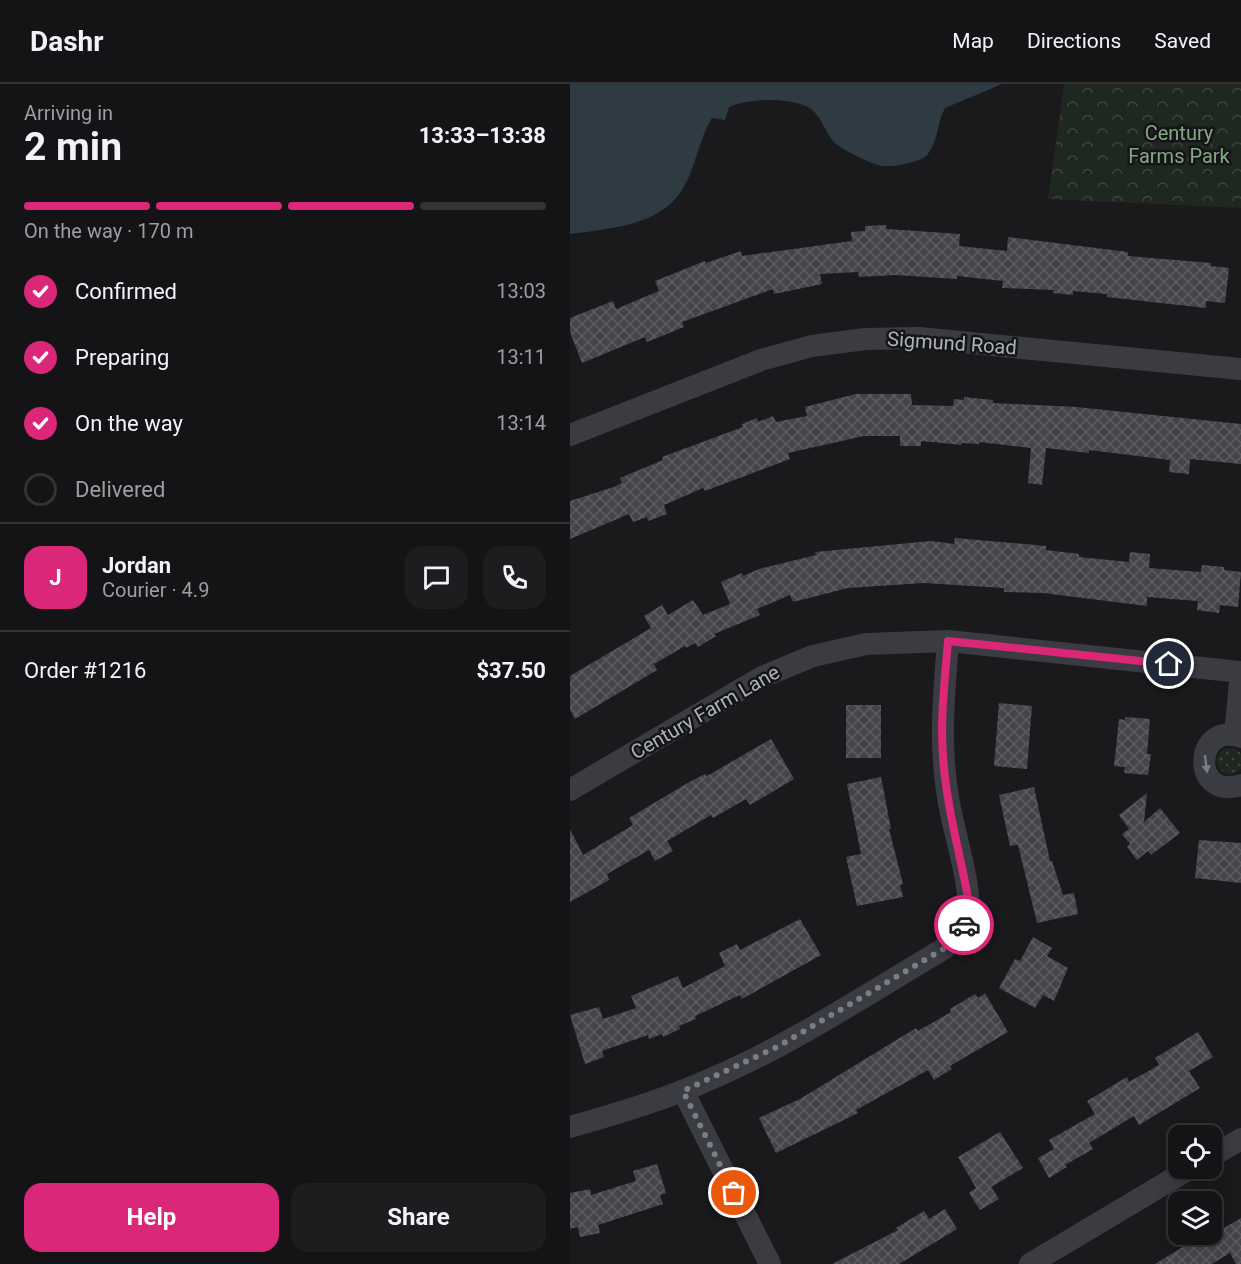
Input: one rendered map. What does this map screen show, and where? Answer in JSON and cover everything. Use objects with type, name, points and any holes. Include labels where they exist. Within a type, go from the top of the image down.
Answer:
[{"type":"street","name":"Sigmund Road","points":[[570,435],[761,360],[812,346],[865,339],[919,338],[1241,369]]},
{"type":"street","name":"Century Farm Lane","points":[[570,790],[738,690],[813,656],[866,644],[912,640],[948,641],[1241,672]]},
{"type":"street","points":[[570,1127],[683,1091],[779,1046],[945,948],[957,937],[965,922],[968,897],[948,797],[943,756],[942,718],[948,641]]},
{"type":"street","points":[[1241,672],[1238,736],[1219,737],[1212,742],[1204,756],[1204,764],[1210,779],[1217,784],[1233,787],[1241,785]]},
{"type":"street","points":[[683,1091],[770,1264]]},
{"type":"street","points":[[1222,1150],[1241,1139]]},
{"type":"street","points":[[1030,1264],[1173,1179]]},
{"type":"green space","name":"Century Farms Park","points":[[1064,84],[1241,84],[1241,208],[1048,199]]},
{"type":"green space","points":[[1230,748],[1242,756],[1242,766],[1239,770],[1230,774],[1221,770],[1217,761],[1221,752]]},
{"type":"shaded area","points":[[570,84],[1002,84],[945,108],[931,150],[927,155],[912,162],[893,166],[872,163],[837,145],[819,118],[806,106],[767,100],[737,104],[729,107],[725,120],[712,118],[703,135],[687,181],[672,202],[660,211],[632,224],[570,234]]},
{"type":"building","points":[[886,225],[887,229],[960,234],[959,246],[1007,251],[1008,237],[1128,252],[1128,256],[1211,263],[1211,266],[1229,268],[1225,303],[1206,301],[1206,308],[1107,297],[1107,294],[1073,291],[1073,295],[1053,293],[1054,290],[1002,288],[1003,281],[957,276],[957,279],[895,275],[859,277],[858,272],[820,274],[822,284],[774,294],[773,289],[682,322],[684,327],[647,342],[645,337],[582,363],[570,332],[570,318],[613,301],[616,309],[659,291],[655,281],[705,261],[706,263],[741,251],[742,256],[852,241],[851,232],[865,231],[865,226]]},
{"type":"building","points":[[856,394],[911,394],[912,405],[953,406],[954,399],[964,400],[964,397],[993,400],[993,403],[1076,407],[1241,424],[1241,464],[1190,459],[1189,474],[1169,472],[1170,460],[1089,450],[1089,453],[1046,448],[1042,485],[1028,483],[1031,448],[979,442],[979,444],[962,443],[962,445],[921,441],[921,446],[900,446],[900,436],[864,436],[788,453],[790,459],[705,491],[703,488],[664,505],[667,514],[648,521],[647,517],[633,522],[629,514],[570,539],[570,501],[614,487],[622,483],[620,478],[663,460],[662,457],[743,427],[742,424],[757,418],[758,422],[773,416],[776,422],[807,416],[805,407]]},
{"type":"building","points":[[955,538],[1046,546],[1046,550],[1079,554],[1079,557],[1129,562],[1130,552],[1150,554],[1149,568],[1201,572],[1202,565],[1224,567],[1224,570],[1241,572],[1238,607],[1220,605],[1219,613],[1197,610],[1198,601],[1147,597],[1147,606],[1043,593],[1004,592],[1004,588],[924,583],[848,588],[793,602],[790,595],[757,609],[760,615],[714,634],[716,636],[698,647],[695,643],[686,648],[685,646],[654,664],[657,670],[575,719],[570,709],[570,676],[651,628],[644,616],[662,605],[668,615],[693,600],[703,615],[730,604],[721,582],[742,573],[743,576],[759,569],[816,555],[815,552],[931,541],[954,544]]},
{"type":"building","points":[[999,703],[1032,706],[1027,769],[994,766]]},
{"type":"building","points":[[846,705],[881,705],[881,758],[846,758]]},
{"type":"building","points":[[1125,717],[1150,719],[1147,754],[1151,754],[1148,775],[1124,773],[1125,767],[1114,766],[1119,719],[1125,720]]},
{"type":"building","points":[[771,739],[794,779],[750,805],[746,799],[713,818],[711,815],[667,841],[673,851],[655,861],[649,850],[607,874],[609,880],[570,902],[570,829],[583,855],[633,825],[629,818],[691,781],[705,774],[707,776]]},
{"type":"building","points":[[881,777],[891,829],[889,829],[903,884],[900,885],[903,897],[857,906],[846,857],[861,854],[847,784]]},
{"type":"building","points":[[1034,787],[1050,861],[1052,861],[1063,895],[1074,893],[1078,914],[1037,923],[1018,845],[1010,846],[999,795]]},
{"type":"building","points":[[1147,793],[1144,822],[1160,808],[1180,833],[1151,855],[1148,851],[1137,860],[1127,847],[1130,844],[1122,834],[1129,829],[1119,815]]},
{"type":"building","points":[[1199,840],[1241,843],[1241,883],[1195,878]]},
{"type":"building","points":[[800,919],[821,955],[742,999],[740,995],[695,1016],[696,1019],[679,1026],[680,1029],[663,1037],[662,1034],[649,1039],[648,1035],[602,1051],[604,1057],[585,1064],[570,1015],[599,1007],[603,1019],[636,1008],[631,996],[678,976],[683,988],[725,966],[719,953],[737,944],[740,950]]},
{"type":"building","points":[[1033,937],[1052,948],[1047,956],[1068,968],[1054,1001],[1043,995],[1035,1008],[999,988],[1015,959],[1020,961]]},
{"type":"building","points":[[985,993],[1008,1032],[950,1066],[952,1069],[934,1080],[928,1070],[856,1110],[858,1113],[776,1153],[759,1118],[800,1099],[916,1028],[918,1031],[951,1012],[950,1009],[975,994],[978,998]]},
{"type":"building","points":[[1198,1032],[1213,1057],[1189,1071],[1200,1088],[1139,1125],[1134,1116],[1089,1143],[1093,1149],[1065,1165],[1067,1167],[1049,1178],[1038,1158],[1054,1149],[1049,1140],[1095,1114],[1087,1101],[1127,1077],[1129,1082],[1159,1065],[1155,1058]]},
{"type":"building","points":[[1000,1132],[1023,1168],[991,1187],[999,1199],[980,1210],[969,1193],[976,1188],[958,1157]]},
{"type":"building","points":[[657,1164],[666,1193],[660,1195],[663,1204],[598,1225],[600,1233],[580,1237],[578,1227],[570,1229],[570,1193],[590,1189],[591,1195],[636,1181],[633,1171]]},
{"type":"building","points":[[945,1209],[957,1229],[899,1264],[832,1264],[898,1230],[896,1228],[924,1211],[929,1219]]},
{"type":"building","points":[[1241,1218],[1241,1264],[1236,1264],[1230,1253],[1212,1264],[1155,1264],[1186,1245],[1222,1245],[1222,1229]]},
{"type":"way so far","points":[[734,1193],[683,1091],[779,1046],[945,948],[957,937],[964,925]]},
{"type":"route","points":[[964,925],[968,897],[948,797],[943,756],[942,718],[948,641],[1169,664]]}]
